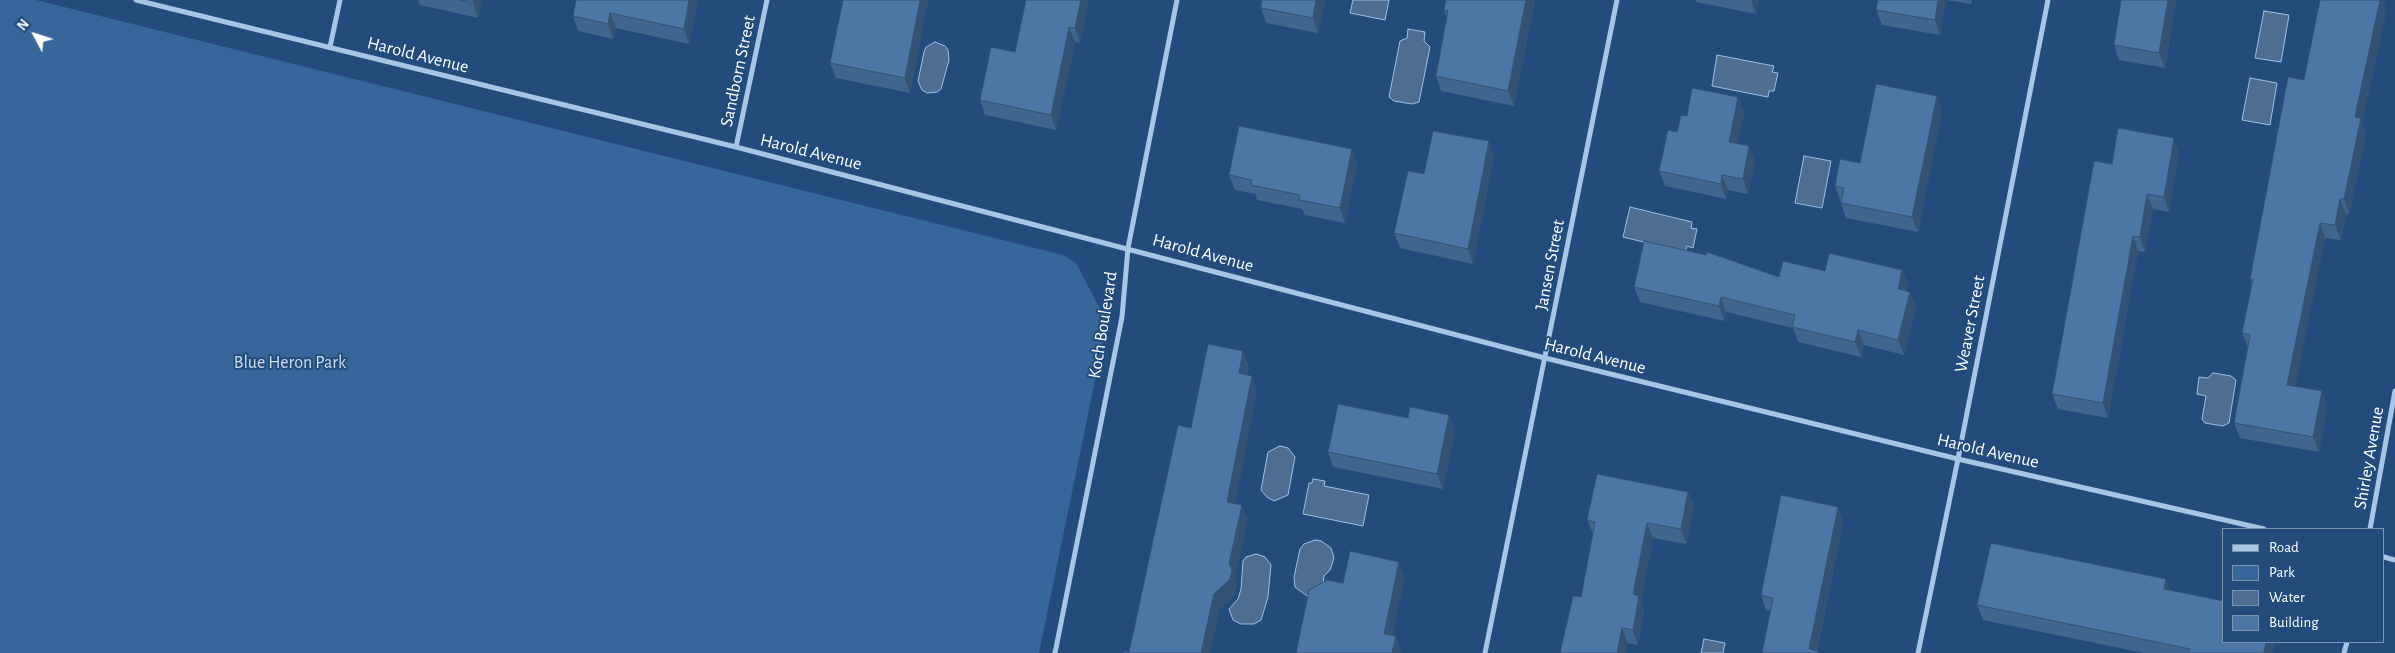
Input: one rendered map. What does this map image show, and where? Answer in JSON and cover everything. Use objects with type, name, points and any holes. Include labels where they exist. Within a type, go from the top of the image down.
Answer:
[{"type":"street","name":"Harold Avenue","points":[[136,0],[736,147],[1545,358],[1958,459],[2260,528]]},
{"type":"street","points":[[330,47],[340,0]]},
{"type":"street","name":"Sandborn Street","points":[[736,147],[767,0]]},
{"type":"street","name":"Koch Boulevard","points":[[1055,653],[1122,317],[1128,248],[1177,0]]},
{"type":"street","name":"Jansen Street","points":[[1485,653],[1617,0]]},
{"type":"street","name":"Weaver Street","points":[[1918,653],[2048,0]]},
{"type":"street","name":"Shirley Avenue","points":[[2370,528],[2395,391]]},
{"type":"green space","name":"Blue Heron Park","points":[[0,0],[36,0],[1063,255],[1076,263],[1107,322],[1039,653],[0,653]]},
{"type":"water","points":[[1353,0],[1389,0],[1385,20],[1350,13]]},
{"type":"water","points":[[2264,11],[2289,15],[2281,62],[2255,58]]},
{"type":"water","points":[[1408,29],[1425,32],[1424,41],[1430,47],[1419,102],[1412,104],[1394,101],[1389,97],[1400,41],[1407,38]]},
{"type":"water","points":[[935,42],[945,46],[948,50],[949,60],[941,89],[937,92],[927,93],[922,90],[918,81],[926,47]]},
{"type":"water","points":[[1717,55],[1774,66],[1772,72],[1778,73],[1774,91],[1769,91],[1768,97],[1712,86]]},
{"type":"water","points":[[2250,78],[2277,83],[2270,125],[2242,120]]},
{"type":"water","points":[[1804,156],[1831,161],[1822,208],[1795,203]]},
{"type":"water","points":[[1630,207],[1692,222],[1691,228],[1697,229],[1693,248],[1687,246],[1685,252],[1623,237]]},
{"type":"water","points":[[2213,373],[2231,376],[2236,380],[2229,423],[2223,426],[2205,423],[2202,419],[2206,396],[2197,394],[2199,377],[2208,378]]},
{"type":"water","points":[[1280,446],[1288,448],[1295,457],[1288,495],[1274,501],[1261,490],[1268,452]]},
{"type":"water","points":[[1313,479],[1325,481],[1324,486],[1369,495],[1363,526],[1303,514],[1309,483],[1312,483]]},
{"type":"water","points":[[1315,540],[1321,541],[1331,548],[1334,558],[1330,570],[1324,576],[1323,586],[1312,595],[1307,596],[1295,587],[1294,577],[1300,549],[1304,544]]},
{"type":"water","points":[[1256,554],[1265,557],[1271,565],[1268,597],[1261,620],[1254,624],[1241,624],[1233,620],[1229,609],[1238,599],[1241,589],[1243,561],[1246,557]]},
{"type":"water","points":[[1704,639],[1725,643],[1723,653],[1701,653]]},
{"type":"building","points":[[460,0],[474,0],[473,3]]},
{"type":"building","points":[[576,0],[689,0],[684,29],[610,13],[608,24],[573,16]]},
{"type":"building","points":[[843,0],[920,0],[905,78],[830,63]]},
{"type":"building","points":[[1026,0],[1081,0],[1075,28],[1069,27],[1051,115],[980,100],[991,47],[1015,52]]},
{"type":"building","points":[[1262,0],[1316,0],[1313,18],[1261,8]]},
{"type":"building","points":[[1446,0],[1526,0],[1508,91],[1436,76],[1448,10],[1444,10]]},
{"type":"building","points":[[1878,0],[1938,0],[1935,20],[1876,10]]},
{"type":"building","points":[[2121,0],[2168,0],[2159,53],[2114,45]]},
{"type":"building","points":[[2320,0],[2380,0],[2355,117],[2361,118],[2344,199],[2340,199],[2335,225],[2320,223],[2287,385],[2322,391],[2313,437],[2234,423],[2250,335],[2242,333],[2253,279],[2250,279],[2288,77],[2304,80]]},
{"type":"building","points":[[1876,84],[1937,96],[1912,217],[1841,203],[1844,188],[1835,186],[1840,159],[1860,163]]},
{"type":"building","points":[[1692,88],[1738,97],[1729,142],[1749,146],[1743,179],[1722,175],[1721,184],[1659,171],[1668,130],[1677,132],[1681,115],[1687,116]]},
{"type":"building","points":[[1239,126],[1352,149],[1340,208],[1299,200],[1300,195],[1251,185],[1252,180],[1229,175]]},
{"type":"building","points":[[2118,128],[2174,138],[2164,197],[2147,194],[2140,237],[2133,236],[2103,403],[2052,394],[2094,161],[2112,164]]},
{"type":"building","points":[[1433,131],[1489,141],[1468,249],[1394,233],[1408,171],[1424,174]]},
{"type":"building","points":[[1644,241],[1706,255],[1707,252],[1779,277],[1783,261],[1825,271],[1829,253],[1902,270],[1898,289],[1910,292],[1898,340],[1858,330],[1855,342],[1792,327],[1795,315],[1721,297],[1719,306],[1634,287]]},
{"type":"building","points":[[1208,344],[1243,351],[1239,373],[1252,376],[1227,502],[1242,505],[1229,564],[1232,570],[1230,579],[1214,594],[1201,653],[1123,653],[1124,651],[1129,652],[1178,425],[1191,428]]},
{"type":"building","points":[[1338,404],[1408,418],[1410,407],[1449,415],[1437,474],[1328,452]]},
{"type":"building","points":[[1597,474],[1688,492],[1681,529],[1647,523],[1633,594],[1639,596],[1633,630],[1622,628],[1617,653],[1560,653],[1573,596],[1581,597],[1595,522],[1587,520]]},
{"type":"building","points":[[1781,495],[1838,507],[1809,649],[1818,651],[1818,653],[1762,653],[1773,598],[1761,595]]},
{"type":"building","points":[[1991,543],[2166,579],[2164,589],[2222,601],[2222,643],[2266,643],[2264,653],[2189,653],[2190,649],[1977,605]]},
{"type":"building","points":[[1350,551],[1399,562],[1384,634],[1396,636],[1392,653],[1296,653],[1309,590],[1327,580],[1343,583]]}]
